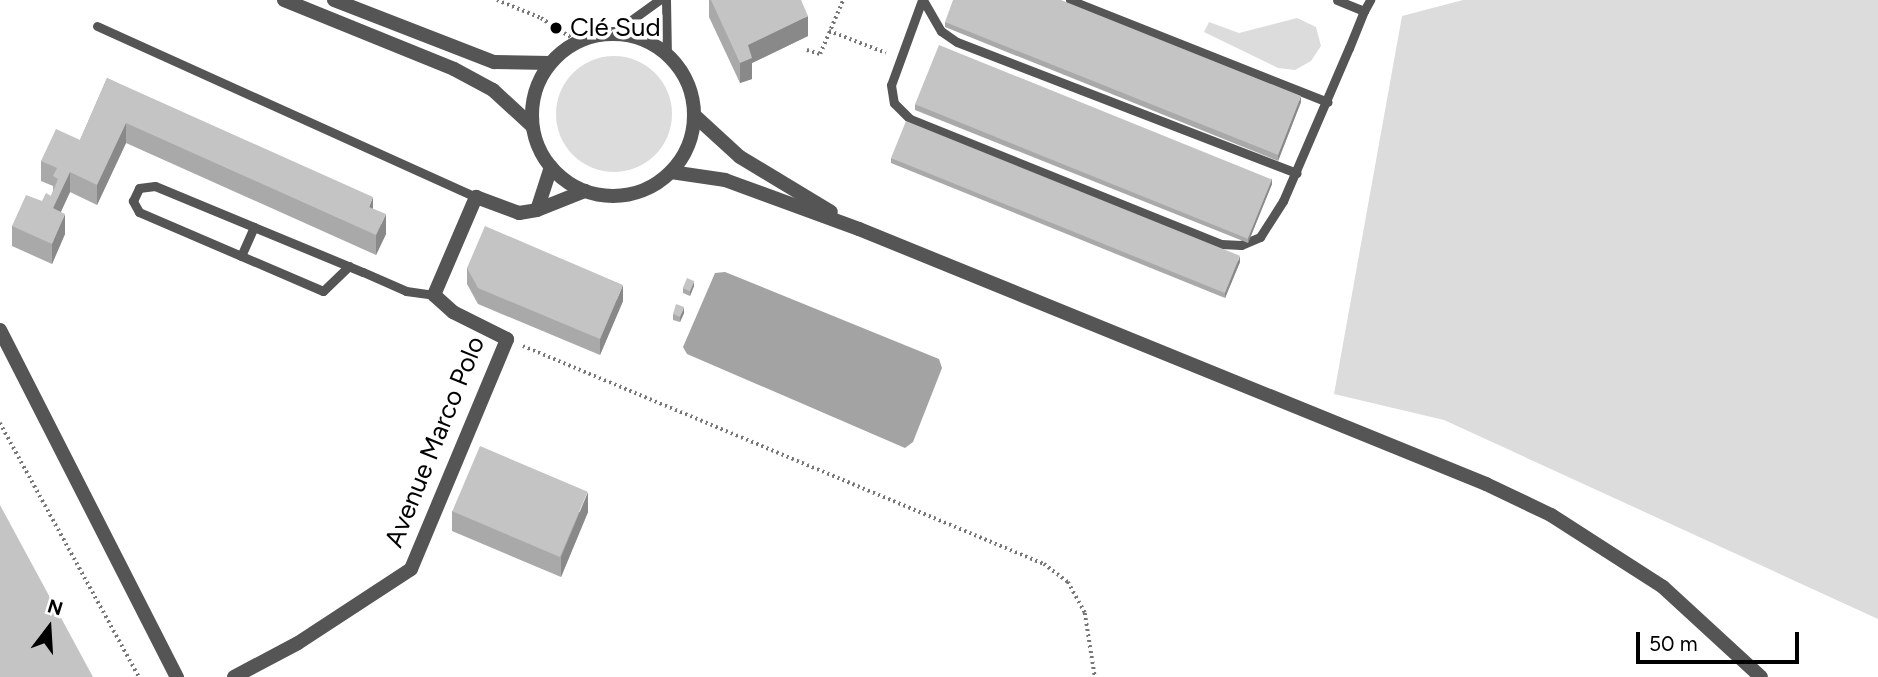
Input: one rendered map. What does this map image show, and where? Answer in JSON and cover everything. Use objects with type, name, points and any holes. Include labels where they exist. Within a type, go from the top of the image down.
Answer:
[{"type":"street","points":[[284,0],[454,69],[493,90],[533,126],[551,167],[585,191]]},
{"type":"street","points":[[334,0],[494,62],[550,63]]},
{"type":"street","points":[[434,295],[476,197],[519,213],[537,210],[585,191],[631,194],[671,172],[684,155],[694,115],[686,82],[667,55],[632,36],[612,34],[578,42],[550,63],[538,82],[533,126]]},
{"type":"street","points":[[694,115],[740,157],[859,229]]},
{"type":"street","points":[[537,210],[551,167]]},
{"type":"street","points":[[671,172],[725,180],[859,229],[1486,484],[1551,515],[1663,587],[1760,677]]},
{"type":"street","name":"Avenue Marco Polo","points":[[234,677],[298,643],[411,569],[508,339],[453,312],[434,295]]},
{"type":"street","points":[[0,330],[177,677]]},
{"type":"lane","points":[[612,34],[659,0]]},
{"type":"lane","points":[[666,0],[667,55]]},
{"type":"lane","points":[[923,0],[891,85],[894,103],[910,119],[1221,244],[1241,245],[1260,237],[1297,173],[1363,11],[1370,0]]},
{"type":"lane","points":[[923,0],[941,31],[957,42],[1297,173]]},
{"type":"lane","points":[[1070,0],[1327,102]]},
{"type":"lane","points":[[1337,0],[1363,11]]},
{"type":"lane","points":[[97,26],[476,197]]},
{"type":"lane","points":[[349,266],[323,290],[139,212],[132,201],[139,188],[155,186],[349,266],[406,291],[434,295]]},
{"type":"lane","points":[[241,256],[254,227]]},
{"type":"path","points":[[497,0],[541,18],[578,42]]},
{"type":"path","points":[[807,50],[820,54],[843,0]]},
{"type":"path","points":[[829,31],[900,59]]},
{"type":"path","points":[[532,351],[1044,564],[1068,582],[1085,613],[1095,677]]},
{"type":"path","points":[[0,423],[139,677]]},
{"type":"shaded area","points":[[1463,0],[1878,0],[1878,619],[1444,420],[1334,394],[1402,16]]},
{"type":"shaded area","points":[[1297,18],[1316,27],[1321,46],[1311,61],[1295,70],[1278,68],[1204,32],[1209,22],[1239,33]]},
{"type":"shaded area","points":[[614,56],[636,61],[655,73],[667,92],[672,114],[667,136],[655,155],[636,167],[614,172],[592,167],[573,155],[561,136],[556,114],[561,92],[573,73],[592,61]]},
{"type":"shaded area","points":[[725,272],[939,359],[942,368],[913,442],[905,448],[687,354],[683,347],[715,273]]},
{"type":"building","points":[[711,0],[801,0],[808,16],[748,45],[752,58],[740,63]]},
{"type":"building","points":[[953,0],[1061,0],[1301,96],[1278,155],[945,22]]},
{"type":"building","points":[[939,45],[1272,179],[1248,239],[915,104]]},
{"type":"building","points":[[107,78],[373,197],[369,207],[386,214],[376,235],[126,123],[97,185],[70,172],[53,208],[65,214],[52,244],[12,226],[26,195],[42,201],[46,193],[51,196],[58,179],[53,176],[57,168],[41,161],[56,129],[80,140]]},
{"type":"building","points":[[906,121],[1240,256],[1225,293],[891,158]]},
{"type":"building","points":[[485,226],[623,285],[600,339],[478,288],[467,268]]},
{"type":"building","points":[[687,278],[694,281],[690,291],[683,288]]},
{"type":"building","points":[[676,304],[684,307],[680,317],[673,314]]},
{"type":"building","points":[[480,446],[588,492],[560,557],[452,511]]},
{"type":"building","points":[[0,505],[93,677],[0,677]]},
{"type":"place","name":"Clé Sud","points":[[556,28]]}]
